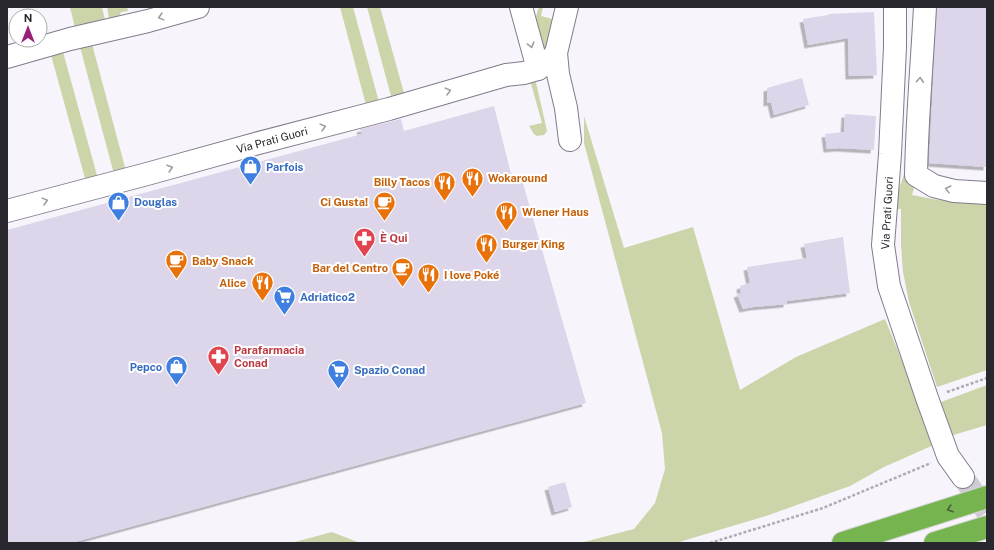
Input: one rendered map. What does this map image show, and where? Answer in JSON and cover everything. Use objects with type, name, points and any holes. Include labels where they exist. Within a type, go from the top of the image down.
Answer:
[{"type":"highway","points":[[843,543],[987,497]]},
{"type":"highway","points":[[935,543],[987,527]]},
{"type":"street","points":[[7,57],[70,39],[148,21],[198,7]]},
{"type":"street","points":[[521,7],[538,69]]},
{"type":"street","points":[[567,7],[556,54],[558,74],[566,108],[570,140]]},
{"type":"street","name":"Via Prati Guori","points":[[895,7],[895,47],[890,154],[883,245],[889,286],[927,398],[948,456],[963,477]]},
{"type":"street","points":[[925,7],[917,126],[916,175],[934,186],[954,191],[987,193]]},
{"type":"street","name":"Via Prati Guori","points":[[7,211],[382,111],[506,75],[524,73],[538,69],[556,54]]},
{"type":"path","points":[[927,398],[987,378]]},
{"type":"path","points":[[710,543],[823,508],[948,456]]},
{"type":"green space","points":[[70,7],[102,7],[105,20],[75,28]]},
{"type":"green space","points":[[107,7],[127,7],[128,11],[121,12],[119,17],[109,19]]},
{"type":"green space","points":[[340,7],[353,7],[379,102],[366,105]]},
{"type":"green space","points":[[367,7],[380,7],[404,93],[391,96]]},
{"type":"green space","points":[[539,7],[543,7],[541,16],[556,20],[546,52],[540,52],[531,17],[536,16]]},
{"type":"green space","points":[[92,44],[126,171],[114,174],[80,47]]},
{"type":"green space","points":[[63,52],[98,179],[86,182],[51,55]]},
{"type":"green space","points":[[535,78],[547,131],[544,135],[537,136],[529,126],[542,123],[530,80]]},
{"type":"green space","points":[[584,116],[624,248],[693,227],[740,390],[796,357],[885,319],[936,444],[884,467],[850,486],[766,516],[676,543],[580,543],[634,529],[655,503],[665,469],[662,433],[584,143]]},
{"type":"green space","points":[[907,165],[911,174],[914,188],[912,195],[938,200],[987,203],[987,370],[937,387],[909,302],[903,272],[901,209],[895,209],[898,192]]},
{"type":"green space","points":[[987,385],[987,425],[950,436],[941,402]]},
{"type":"green space","points":[[332,532],[360,543],[291,543]]},
{"type":"building","points":[[937,7],[987,7],[987,167],[929,163]]},
{"type":"building","points":[[874,12],[877,75],[849,76],[848,38],[808,45],[803,19],[828,14]]},
{"type":"building","points":[[802,78],[809,105],[774,115],[771,102],[767,103],[767,88]]},
{"type":"building","name":"Adriatico2","points":[[494,106],[513,182],[522,180],[586,403],[71,543],[7,543],[7,230],[362,134],[360,129],[401,119],[404,131]]},
{"type":"building","points":[[845,114],[876,116],[874,150],[839,148],[827,149],[825,134],[844,132]]},
{"type":"building","points":[[843,237],[850,293],[787,301],[787,304],[743,309],[737,294],[741,293],[740,286],[750,283],[747,267],[807,258],[804,244]]},
{"type":"building","points":[[565,482],[572,507],[555,512],[548,487]]},
{"type":"tunnel","points":[[963,477],[987,512]]},
{"type":"place","name":"Parfois","points":[[250,186]]},
{"type":"place","name":"Wokaround","points":[[472,198]]},
{"type":"place","name":"Billy Tacos","points":[[445,202]]},
{"type":"place","name":"Douglas","points":[[119,222]]},
{"type":"place","name":"Ci Gusta!","points":[[384,222]]},
{"type":"place","name":"Wiener Haus","points":[[507,232]]},
{"type":"place","name":"È Qui","points":[[364,258]]},
{"type":"place","name":"Burger King","points":[[487,264]]},
{"type":"place","name":"Baby Snack","points":[[176,280]]},
{"type":"place","name":"Bar del Centro","points":[[403,288]]},
{"type":"place","name":"I love Poké","points":[[428,294]]},
{"type":"place","name":"Alice","points":[[262,302]]},
{"type":"place","name":"Adriatico2","points":[[284,316]]},
{"type":"place","name":"Parafarmacia Conad","points":[[219,376]]},
{"type":"place","name":"Pepco","points":[[177,386]]},
{"type":"place","name":"Spazio Conad","points":[[339,390]]}]
